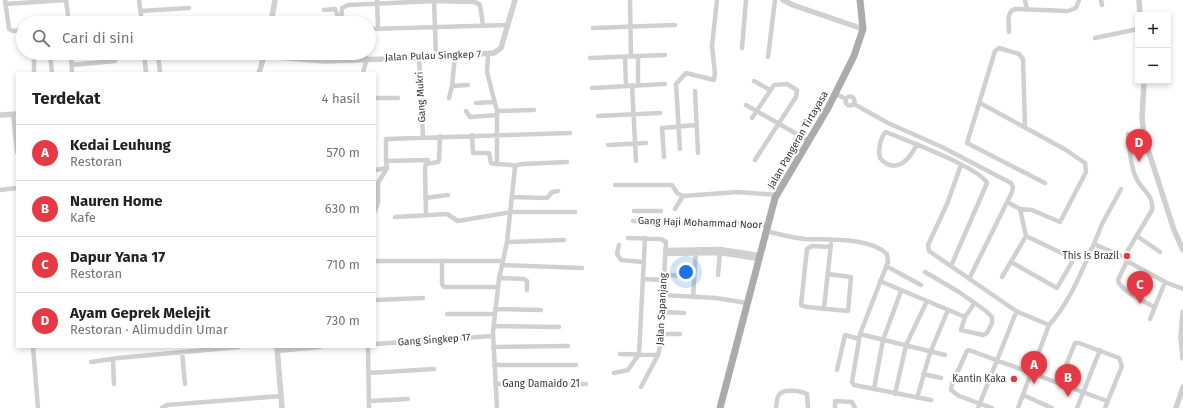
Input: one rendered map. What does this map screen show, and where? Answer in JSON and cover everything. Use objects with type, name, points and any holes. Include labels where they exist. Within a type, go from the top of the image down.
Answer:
[{"type":"main road","name":"Jalan Pangeran Tirtayasa","points":[[720,408],[766,228],[777,195],[836,94],[856,50],[863,29],[860,0]]},
{"type":"street","points":[[16,30],[9,30],[5,2],[66,0],[68,16]]},
{"type":"street","points":[[139,0],[141,16]]},
{"type":"street","points":[[272,16],[275,0]]},
{"type":"street","points":[[434,0],[436,57]]},
{"type":"street","points":[[341,16],[341,11],[344,6],[377,2],[434,0],[478,2],[483,25]]},
{"type":"street","name":"Jalan Pulau Singkep 7","points":[[376,58],[419,58],[488,54],[499,51],[515,0]]},
{"type":"street","points":[[630,0],[631,56]]},
{"type":"street","points":[[680,149],[676,84],[686,72],[714,80],[715,73],[712,46],[717,0]]},
{"type":"street","points":[[742,48],[746,0]]},
{"type":"street","points":[[768,57],[776,0]]},
{"type":"street","points":[[783,0],[793,6],[863,29]]},
{"type":"street","points":[[1025,0],[1028,9]]},
{"type":"street","points":[[1009,32],[1009,13],[1011,10],[1028,9],[1068,11],[1076,8],[1079,0]]},
{"type":"street","points":[[1139,0],[1140,12]]},
{"type":"street","points":[[377,2],[378,28],[508,25]]},
{"type":"street","points":[[140,11],[189,8]]},
{"type":"street","points":[[324,10],[337,10],[338,16]]},
{"type":"street","points":[[593,28],[675,25]]},
{"type":"street","points":[[1095,38],[1135,30]]},
{"type":"street","points":[[1025,127],[1024,63],[1019,54],[1010,50],[996,49],[967,143],[1045,183]]},
{"type":"street","points":[[488,54],[487,72],[496,102],[497,113],[497,164]]},
{"type":"street","points":[[590,58],[665,55]]},
{"type":"street","points":[[449,98],[452,86],[454,56]]},
{"type":"street","points":[[638,56],[638,85]]},
{"type":"street","points":[[625,57],[626,86]]},
{"type":"street","name":"Gang Mukri","points":[[419,58],[423,137]]},
{"type":"street","points":[[34,60],[34,72]]},
{"type":"street","points":[[51,60],[52,72]]},
{"type":"street","points":[[72,60],[72,72]]},
{"type":"street","points":[[72,65],[115,62],[116,60]]},
{"type":"street","points":[[145,60],[146,72]]},
{"type":"street","points":[[159,60],[160,72]]},
{"type":"street","points":[[259,72],[262,60]]},
{"type":"street","name":"Jalan Pulau Singkep 7","points":[[319,60],[341,60]]},
{"type":"street","points":[[364,72],[367,60]]},
{"type":"street","points":[[754,80],[770,90]]},
{"type":"street","points":[[752,118],[774,85],[780,83],[787,84],[797,90],[796,97],[755,160]]},
{"type":"street","points":[[452,86],[468,84]]},
{"type":"street","points":[[592,88],[665,84]]},
{"type":"street","points":[[1144,84],[1142,119],[1145,140],[1174,230],[1183,250]]},
{"type":"street","points":[[632,85],[636,161]]},
{"type":"street","points":[[695,91],[698,153]]},
{"type":"street","points":[[836,94],[846,99],[845,103],[848,105],[854,104],[888,123],[942,147],[1011,184],[1013,190],[969,279]]},
{"type":"street","points":[[376,98],[398,98]]},
{"type":"street","points":[[476,103],[496,102]]},
{"type":"street","points":[[980,103],[1066,150],[1087,167],[1083,179],[1060,222],[1032,210],[1020,209],[1007,202]]},
{"type":"street","points":[[746,105],[809,142]]},
{"type":"street","points":[[466,111],[470,117],[534,110]]},
{"type":"street","points":[[598,116],[660,113]]},
{"type":"street","points":[[0,115],[15,114],[16,133]]},
{"type":"street","points":[[664,157],[662,128],[696,125]]},
{"type":"street","points":[[917,144],[911,157],[898,165],[889,165],[880,158],[880,147],[884,132],[917,144],[961,165],[985,179],[987,187],[951,266]]},
{"type":"street","points":[[376,207],[378,202],[378,183],[386,168],[387,138],[570,133]]},
{"type":"street","points":[[1128,134],[1136,176],[1148,194],[1153,206],[1125,259],[1118,284],[1154,307]]},
{"type":"street","points":[[472,135],[473,153],[489,153],[490,162],[497,164],[567,162]]},
{"type":"street","points":[[426,215],[425,168],[426,164],[438,162],[439,160],[440,136]]},
{"type":"street","points":[[608,145],[646,143]]},
{"type":"street","points":[[386,161],[428,160]]},
{"type":"street","points":[[497,408],[493,347],[495,311],[499,278],[507,242],[512,197],[518,163]]},
{"type":"street","points":[[961,165],[947,204],[928,245],[932,254],[1016,311],[1049,325]]},
{"type":"street","points":[[376,170],[386,168]]},
{"type":"street","points":[[615,185],[672,185],[677,193],[683,196],[738,192],[777,195]]},
{"type":"street","points":[[0,190],[16,188]]},
{"type":"street","points":[[1018,408],[1049,325],[1058,316],[1070,296],[1102,224],[1122,189]]},
{"type":"street","points":[[512,197],[547,198],[552,192],[558,191]]},
{"type":"street","points":[[425,198],[448,195]]},
{"type":"street","points":[[675,209],[683,196]]},
{"type":"street","points":[[1002,276],[1026,236],[1020,209]]},
{"type":"street","points":[[634,211],[660,210]]},
{"type":"street","points":[[650,211],[651,220]]},
{"type":"street","points":[[395,217],[449,214],[458,221],[511,212],[576,212]]},
{"type":"street","name":"Gang Haji Mohammad Noor","points":[[633,221],[651,220],[766,228],[790,237],[859,242],[876,247],[887,254],[888,259],[886,266]]},
{"type":"street","points":[[1011,262],[1057,288],[1070,266],[1071,259],[1068,256],[1026,236]]},
{"type":"street","points":[[1138,236],[1160,252]]},
{"type":"street","points":[[628,238],[661,238],[666,242],[665,252],[720,251],[759,257]]},
{"type":"street","points":[[614,373],[628,370],[638,354],[645,238]]},
{"type":"street","points":[[507,242],[564,240]]},
{"type":"street","points":[[824,308],[831,240]]},
{"type":"street","points":[[1094,244],[1125,259],[1165,282],[1183,289]]},
{"type":"street","points":[[619,245],[617,254],[621,260],[643,262]]},
{"type":"street","points":[[828,274],[849,276],[852,279],[848,311],[803,307],[801,302],[807,249],[812,246],[831,247]]},
{"type":"street","points":[[718,275],[720,251]]},
{"type":"street","name":"Jalan Sapanjang","points":[[641,388],[658,355],[661,334],[665,252]]},
{"type":"street","points":[[693,297],[696,252]]},
{"type":"street","points":[[376,261],[502,263],[582,268]]},
{"type":"street","points":[[442,262],[442,284],[444,287],[498,287]]},
{"type":"street","points":[[921,285],[886,266],[860,337],[852,382],[854,385],[931,400]]},
{"type":"street","points":[[925,272],[974,304],[992,317],[992,323],[987,333],[979,336],[961,330],[965,317],[974,304]]},
{"type":"street","points":[[643,279],[694,276]]},
{"type":"street","points":[[499,278],[526,280],[527,290]]},
{"type":"street","points":[[880,281],[965,317]]},
{"type":"street","points":[[1150,319],[1165,282]]},
{"type":"street","points":[[874,389],[883,340],[901,291]]},
{"type":"street","points":[[663,295],[716,298],[747,303]]},
{"type":"street","points":[[376,300],[423,298]]},
{"type":"street","points":[[895,394],[906,345],[927,302]]},
{"type":"street","points":[[447,314],[541,310]]},
{"type":"street","points":[[917,398],[922,374],[948,310]]},
{"type":"street","points":[[662,312],[684,313]]},
{"type":"street","points":[[1183,312],[1183,358]]},
{"type":"street","points":[[978,408],[1015,315]]},
{"type":"street","points":[[494,326],[558,326]]},
{"type":"street","points":[[661,334],[680,334]]},
{"type":"street","points":[[837,370],[845,335],[883,340],[945,356]]},
{"type":"street","name":"Gang Singkep 17","points":[[376,344],[493,336]]},
{"type":"street","points":[[1059,383],[1075,343],[1100,350],[1118,358],[1122,363],[1104,408]]},
{"type":"street","points":[[493,347],[568,346]]},
{"type":"street","points":[[33,348],[38,408]]},
{"type":"street","points":[[90,362],[228,348]]},
{"type":"street","points":[[282,408],[277,349],[298,348]]},
{"type":"street","points":[[368,348],[369,408]]},
{"type":"street","points":[[992,408],[980,402],[959,396],[951,390],[965,352],[969,350],[1107,401]]},
{"type":"street","points":[[1077,408],[1100,350]]},
{"type":"street","points":[[182,352],[185,384]]},
{"type":"street","points":[[620,354],[658,355]]},
{"type":"street","points":[[112,360],[114,384]]},
{"type":"street","points":[[494,365],[576,365]]},
{"type":"street","points":[[369,373],[434,369]]},
{"type":"street","points":[[922,374],[941,378]]},
{"type":"street","name":"Gang Damaido 21","points":[[495,384],[586,384]]},
{"type":"street","points":[[1177,408],[1183,387]]},
{"type":"street","points":[[776,408],[778,395],[782,391],[790,391],[807,394],[808,408]]},
{"type":"street","points":[[1023,395],[1052,408]]},
{"type":"street","points":[[162,408],[168,405],[281,396]]},
{"type":"street","points":[[369,401],[408,400]]},
{"type":"street","points":[[835,408],[835,401],[852,402],[855,408]]},
{"type":"place","name":"Ayam Geprek Melejit","points":[[1139,162]]},
{"type":"place","name":"This is Brazil","points":[[1127,256]]},
{"type":"place","name":"Dapur Yana 17","points":[[1140,304]]},
{"type":"place","name":"Kantin Kaka","points":[[1014,379]]},
{"type":"place","name":"Kedai Leuhung","points":[[1034,384]]},
{"type":"place","name":"Nauren Home","points":[[1068,397]]}]
